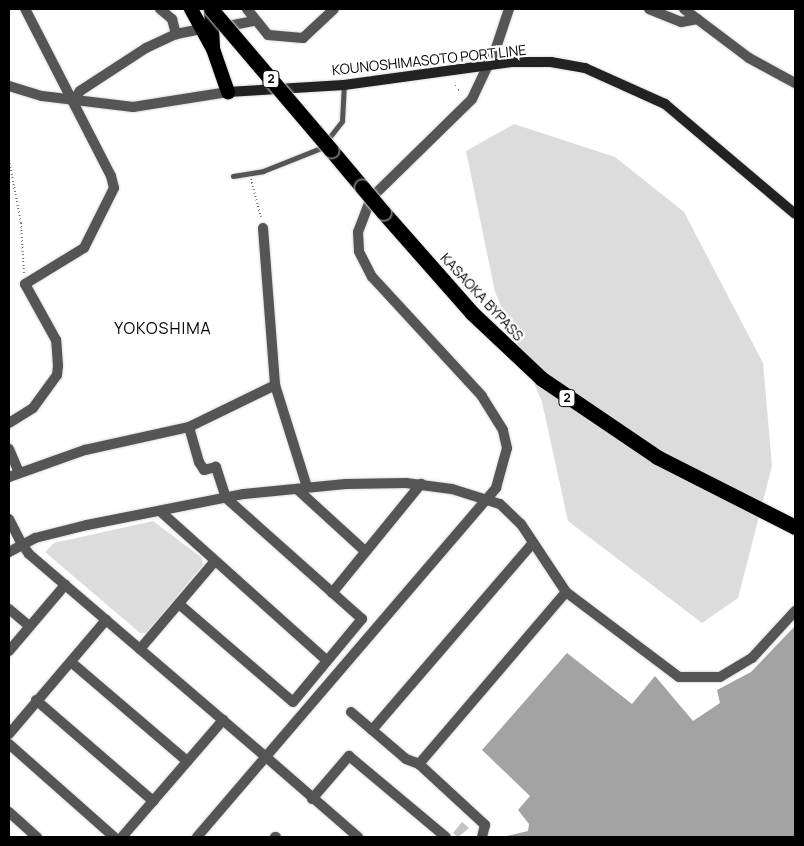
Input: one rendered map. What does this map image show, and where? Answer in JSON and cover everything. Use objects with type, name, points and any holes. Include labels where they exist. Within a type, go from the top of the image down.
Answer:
[{"type":"highway","name":"KASAOKA BYPASS","points":[[191,9],[206,29],[228,92]]},
{"type":"highway","name":"KASAOKA BYPASS","points":[[206,29],[211,9]]},
{"type":"highway","name":"KASAOKA BYPASS","points":[[211,9],[383,212],[472,313],[542,379],[657,457],[795,526]]},
{"type":"main road","name":"KOUNOSHIMASOTO PORT LINE","points":[[228,92],[344,84],[486,67],[551,62],[585,68],[627,84],[665,104],[795,214]]},
{"type":"street","points":[[9,423],[33,408],[57,375],[56,340],[25,284],[84,248],[114,188],[73,100],[25,9]]},
{"type":"street","points":[[160,9],[172,19],[176,34]]},
{"type":"street","points":[[247,9],[254,21],[268,35],[302,38],[334,9]]},
{"type":"street","points":[[197,837],[489,499],[505,463],[507,448],[503,430],[482,396],[372,278],[359,251],[358,232],[371,198],[465,107],[486,67],[509,9]]},
{"type":"street","points":[[649,9],[681,22],[698,19]]},
{"type":"street","points":[[684,9],[749,58],[795,83]]},
{"type":"street","points":[[73,100],[80,91],[138,54],[176,34],[254,21]]},
{"type":"street","points":[[9,86],[73,100],[133,107],[228,92]]},
{"type":"street","points":[[263,228],[275,385],[302,488],[366,552]]},
{"type":"street","points":[[9,477],[18,472],[111,443],[153,438],[190,428],[275,385]]},
{"type":"street","points":[[179,604],[293,702],[362,619],[226,498],[216,467],[204,470],[199,462],[190,428]]},
{"type":"street","points":[[9,449],[18,472]]},
{"type":"street","points":[[332,593],[421,484]]},
{"type":"street","points":[[9,552],[22,544],[87,525],[226,498],[302,488],[421,484],[489,499],[512,514],[566,592],[679,677],[691,679],[720,677],[752,658],[795,611]]},
{"type":"street","points":[[160,511],[214,562],[327,661]]},
{"type":"street","points":[[9,519],[29,554],[358,837]]},
{"type":"street","points":[[372,730],[533,542]]},
{"type":"street","points":[[140,648],[214,562]]},
{"type":"street","points":[[9,651],[65,585]]},
{"type":"street","points":[[419,764],[566,592]]},
{"type":"street","points":[[9,609],[29,626]]},
{"type":"street","points":[[9,734],[106,620]]},
{"type":"street","points":[[72,662],[187,761]]},
{"type":"street","points":[[36,700],[153,801]]},
{"type":"street","points":[[351,712],[406,759],[419,764],[485,825],[482,837]]},
{"type":"street","points":[[122,837],[223,720]]},
{"type":"street","points":[[9,744],[114,837]]},
{"type":"street","points":[[312,799],[349,756],[446,837]]},
{"type":"street","points":[[9,812],[37,837]]},
{"type":"lane","points":[[233,176],[250,175],[311,155],[321,148],[342,121],[344,84]]},
{"type":"path","points":[[9,160],[21,223],[25,284]]},
{"type":"path","points":[[250,175],[263,228]]},
{"type":"shaded area","points":[[514,124],[615,157],[684,212],[763,363],[772,466],[738,598],[702,623],[568,521],[542,402],[495,292],[466,151]]},
{"type":"shaded area","points":[[153,521],[202,558],[203,565],[146,633],[140,633],[45,552],[54,543]]},
{"type":"shaded area","points":[[795,626],[795,837],[503,837],[528,831],[529,824],[518,810],[530,796],[482,750],[567,653],[632,704],[655,676],[693,721],[720,703],[717,690],[751,672]]},
{"type":"building","points":[[462,822],[469,828],[458,837],[453,833]]},
{"type":"district","name":"YOKOSHIMA","points":[[163,328]]}]
